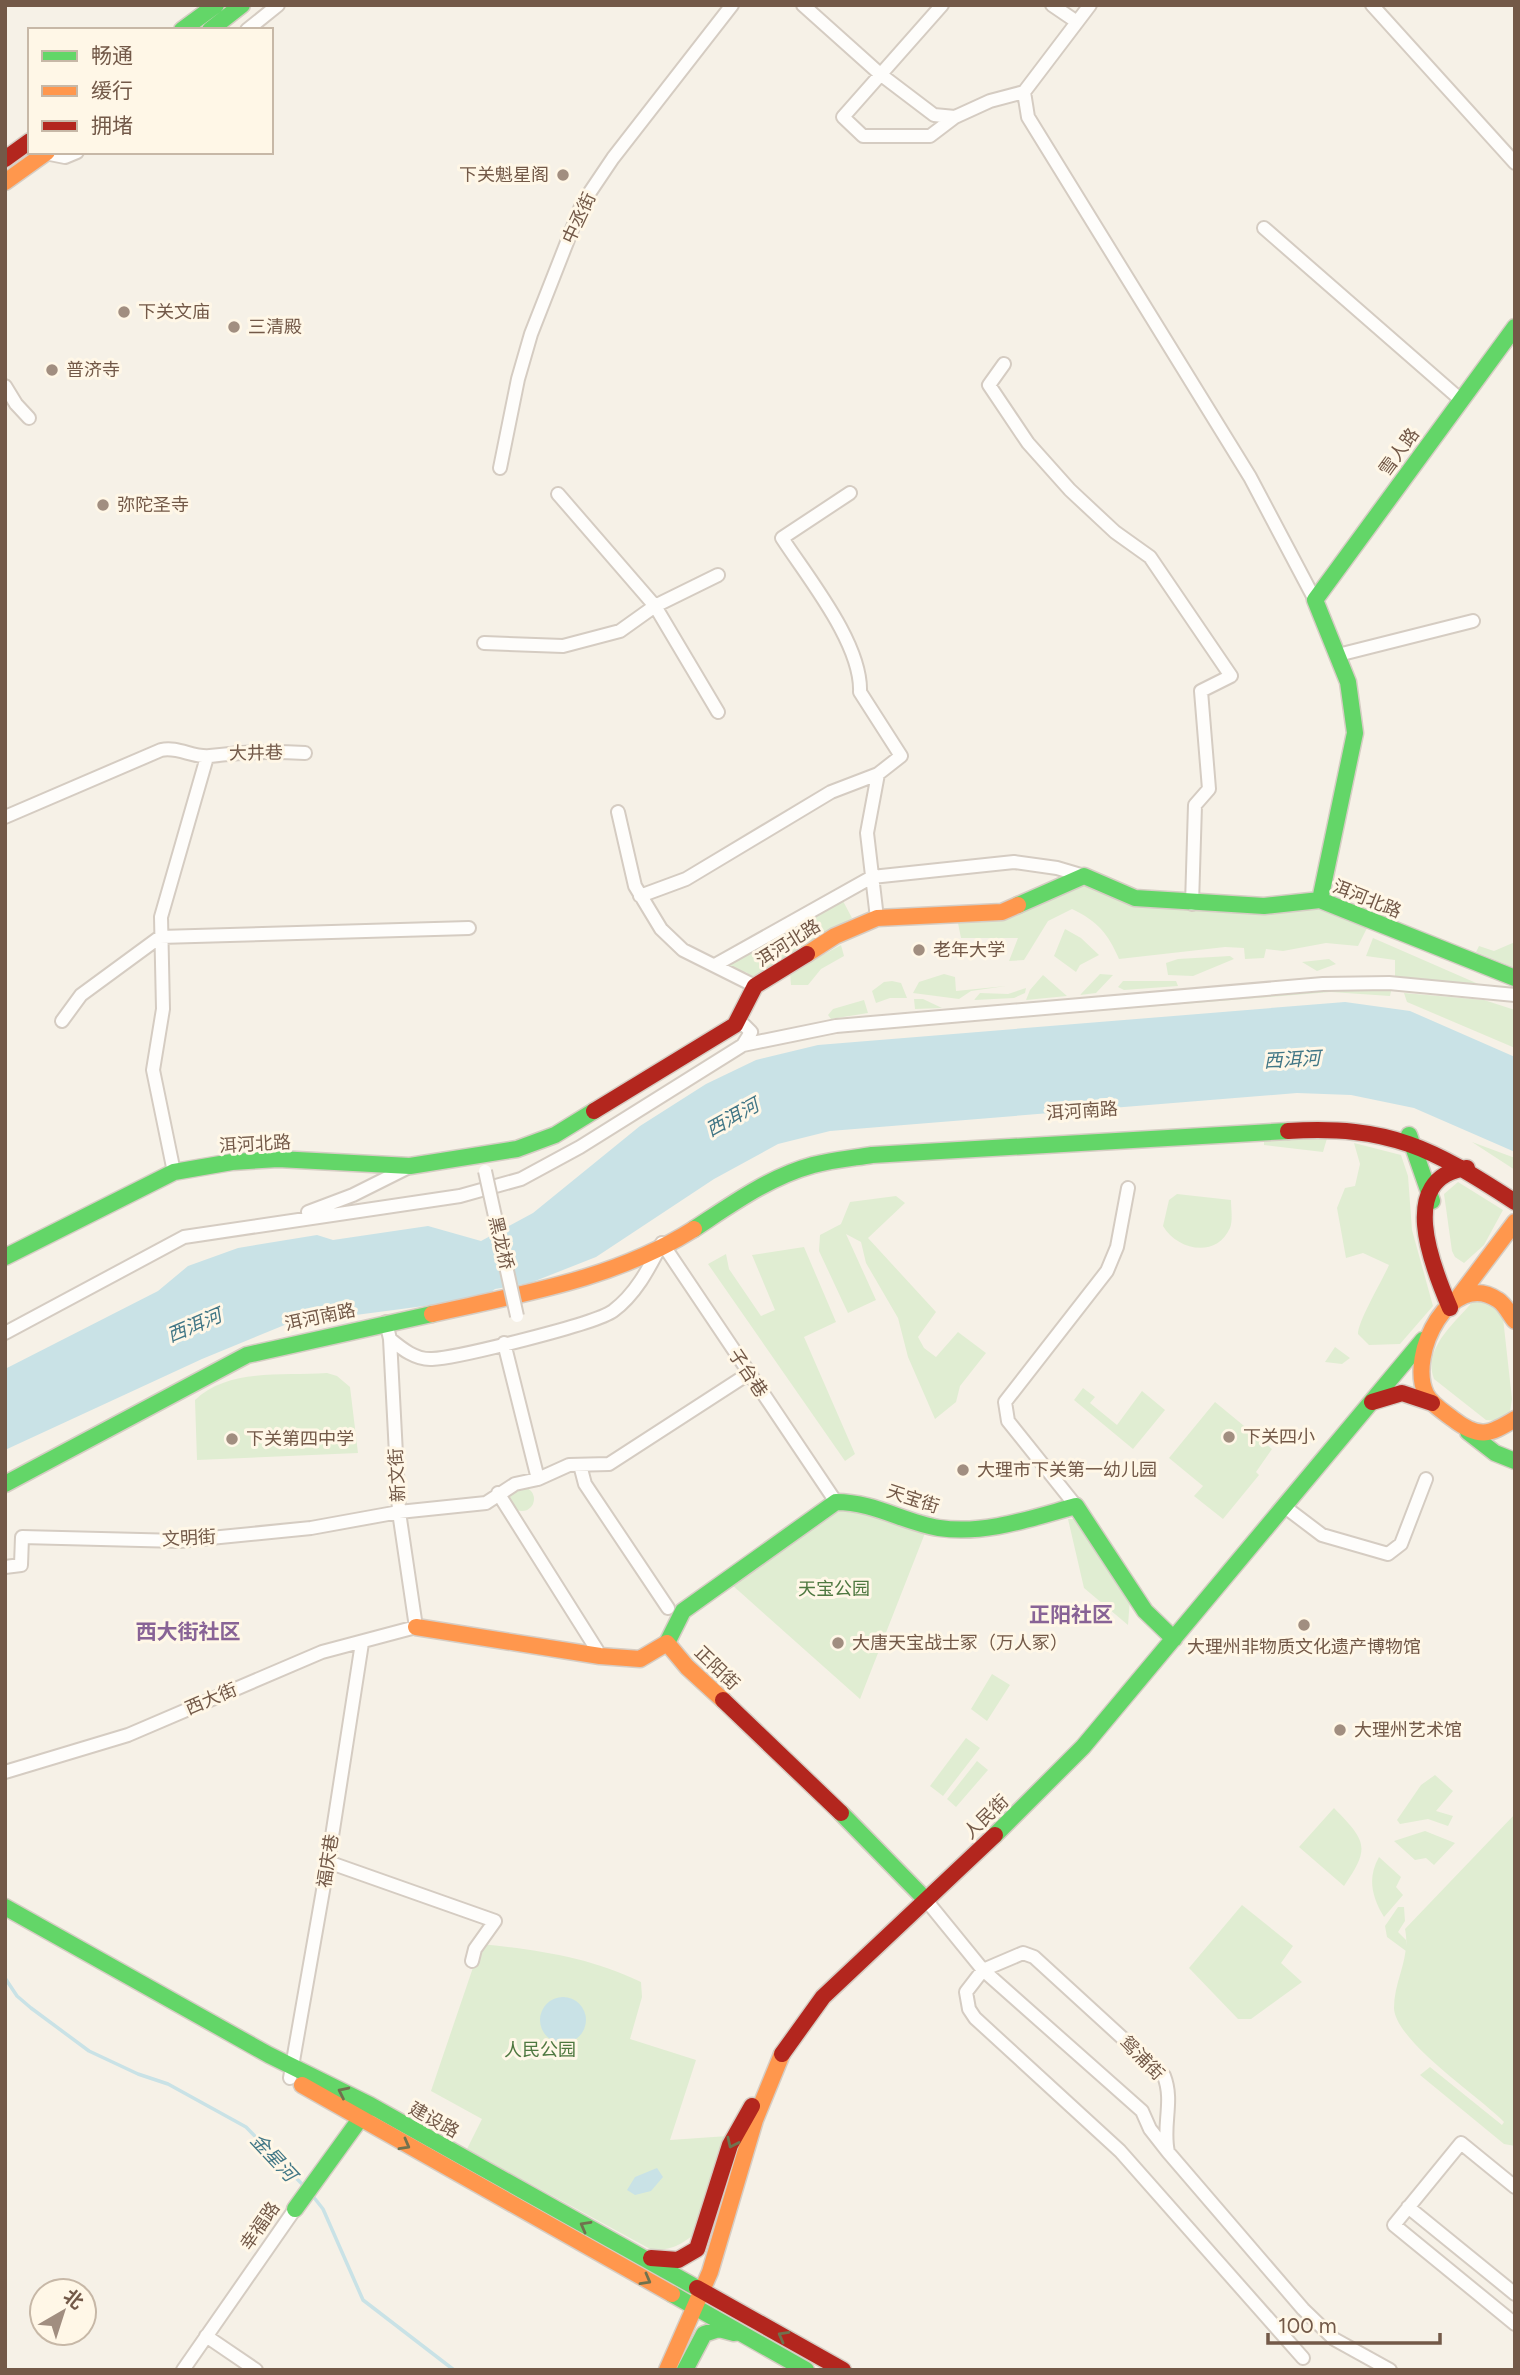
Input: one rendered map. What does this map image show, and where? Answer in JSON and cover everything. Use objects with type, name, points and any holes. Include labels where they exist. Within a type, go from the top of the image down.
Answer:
[{"type":"main road","points":[[185,28],[216,5]]},
{"type":"main road","points":[[213,28],[242,5]]},
{"type":"main road","points":[[5,159],[28,142]]},
{"type":"main road","points":[[5,182],[45,154]]},
{"type":"main road","name":"雪人路","points":[[1315,600],[1515,327]]},
{"type":"main road","points":[[1315,600],[1338,655],[1356,715],[1355,733],[1320,900]]},
{"type":"main road","name":"洱河北路","points":[[5,1256],[174,1172],[232,1162],[278,1160],[410,1166],[483,1163],[555,1135],[735,1025],[755,986],[835,936],[877,918],[1002,912],[1084,876],[1135,898],[1192,904],[1264,906],[1320,900],[1515,978]]},
{"type":"main road","name":"洱河南路","points":[[5,1484],[247,1354],[575,1282],[625,1263],[689,1232],[756,1189],[814,1165],[872,1155],[1324,1128],[1410,1135],[1443,1143],[1515,1188]]},
{"type":"main road","points":[[1410,1135],[1427,1193]]},
{"type":"main road","name":"洱河南路","points":[[1410,1135],[1515,1202]]},
{"type":"main road","points":[[1484,1167],[1464,1168],[1444,1174],[1427,1193],[1424,1204],[1437,1282],[1450,1308],[1465,1295],[1483,1292],[1499,1300],[1515,1321]]},
{"type":"main road","name":"人民街","points":[[667,2370],[703,2292],[759,2112],[778,2063],[810,2011],[1052,1780],[1174,1639],[1478,1275],[1515,1222]]},
{"type":"main road","points":[[1423,1340],[1419,1357],[1420,1377],[1426,1395],[1515,1471]]},
{"type":"main road","points":[[1369,1405],[1381,1397],[1401,1393],[1417,1395],[1433,1403]]},
{"type":"main road","points":[[1460,1424],[1474,1433],[1489,1434],[1502,1430],[1515,1419]]},
{"type":"main road","points":[[1490,1450],[1515,1461]]},
{"type":"main road","name":"天宝街","points":[[836,1502],[857,1500],[940,1528],[990,1526],[1076,1506]]},
{"type":"main road","points":[[416,1627],[600,1656],[640,1659],[667,1643],[683,1611],[836,1502]]},
{"type":"main road","points":[[1076,1506],[1145,1611],[1174,1639]]},
{"type":"main road","name":"正阳街","points":[[667,1643],[687,1667],[806,1777],[926,1900]]},
{"type":"main road","name":"建设路","points":[[5,1907],[291,2073],[360,2119],[806,2370]]},
{"type":"main road","name":"建设路","points":[[5,1917],[291,2073],[370,2105],[843,2370]]},
{"type":"main road","points":[[629,2251],[670,2261],[685,2258],[697,2249],[730,2144],[778,2063]]},
{"type":"main road","name":"幸福路","points":[[295,2208],[370,2105]]},
{"type":"main road","points":[[685,2370],[698,2341],[705,2333],[722,2329],[745,2335]]},
{"type":"street","points":[[249,28],[278,5]]},
{"type":"street","name":"中丞街","points":[[500,468],[518,379],[531,334],[582,204],[613,158],[732,5]]},
{"type":"street","points":[[803,5],[880,74],[934,115],[955,117]]},
{"type":"street","points":[[942,5],[843,117],[863,136],[930,136],[955,117],[990,101],[1024,92],[1090,5]]},
{"type":"street","points":[[1052,5],[1077,22]]},
{"type":"street","points":[[1373,5],[1515,163]]},
{"type":"street","points":[[1024,92],[1028,117],[1243,466],[1315,600]]},
{"type":"street","points":[[51,154],[65,157],[72,154]]},
{"type":"street","points":[[1264,228],[1461,400]]},
{"type":"street","points":[[1004,364],[989,385],[1028,443],[1070,490],[1115,532],[1150,557],[1231,676],[1201,691],[1209,789],[1195,805],[1192,904]]},
{"type":"street","points":[[5,386],[29,418]]},
{"type":"street","points":[[558,494],[656,606],[718,712]]},
{"type":"street","points":[[640,896],[686,879],[819,799],[878,774],[901,756],[860,692],[860,680],[843,633],[782,538],[850,494]]},
{"type":"street","points":[[484,643],[563,646],[620,631],[656,606],[718,575]]},
{"type":"street","points":[[1338,655],[1473,621]]},
{"type":"street","points":[[5,817],[161,750],[171,748],[208,757],[161,916],[163,1009],[153,1070],[174,1172]]},
{"type":"street","name":"大井巷","points":[[208,757],[240,751],[305,753]]},
{"type":"street","points":[[877,918],[867,833],[878,774]]},
{"type":"street","points":[[618,812],[635,886],[661,929],[683,950],[755,986]]},
{"type":"street","points":[[715,965],[872,877],[1014,862],[1084,876]]},
{"type":"street","points":[[62,1021],[81,995],[160,937],[469,928]]},
{"type":"street","points":[[5,1333],[184,1237],[295,1218],[460,1196],[521,1180],[580,1147],[743,1045],[836,1026],[1323,984],[1389,983],[1515,995]]},
{"type":"street","points":[[735,1025],[744,1025],[751,1032],[743,1045]]},
{"type":"street","name":"黑龙桥","points":[[483,1163],[523,1339]]},
{"type":"street","points":[[295,1218],[353,1195],[410,1166]]},
{"type":"street","points":[[1076,1506],[1008,1421],[1005,1402],[1107,1271],[1117,1247],[1128,1188]]},
{"type":"street","points":[[390,1339],[404,1350],[431,1359],[570,1328],[612,1312],[642,1281],[662,1243]]},
{"type":"street","name":"子台巷","points":[[662,1243],[836,1502]]},
{"type":"street","name":"新文街","points":[[386,1322],[390,1339],[399,1512],[416,1627]]},
{"type":"street","points":[[504,1343],[538,1479]]},
{"type":"street","points":[[399,1512],[486,1503],[515,1484],[538,1479],[569,1465],[609,1464],[748,1374]]},
{"type":"street","points":[[580,1465],[585,1484],[668,1608]]},
{"type":"street","points":[[1285,1507],[1322,1535],[1388,1554],[1401,1544],[1426,1479]]},
{"type":"street","points":[[498,1493],[597,1650]]},
{"type":"street","name":"文明街","points":[[5,1567],[21,1565],[22,1537],[180,1541],[311,1528],[399,1512]]},
{"type":"street","name":"西大街","points":[[5,1772],[128,1735],[322,1652],[416,1627]]},
{"type":"street","name":"福庆巷","points":[[291,2073],[328,1862],[362,1643]]},
{"type":"street","points":[[328,1862],[495,1921],[475,1949],[472,1961]]},
{"type":"street","points":[[926,1900],[983,1970],[1142,2112],[1150,2129],[1168,2152],[1303,2309],[1334,2339],[1390,2370]]},
{"type":"street","name":"鸳浦街","points":[[983,1970],[1023,1953],[1034,1957],[1164,2076],[1170,2090],[1164,2135],[1168,2152]]},
{"type":"street","points":[[983,1970],[966,1992],[968,2009],[975,2018],[1120,2151],[1303,2358]]},
{"type":"street","points":[[1515,2187],[1461,2143],[1394,2225],[1515,2324]]},
{"type":"street","points":[[1408,2207],[1515,2294]]},
{"type":"street","name":"幸福路","points":[[183,2370],[295,2208]]},
{"type":"street","points":[[206,2336],[256,2370]]},
{"type":"green space","points":[[1083,880],[1116,896],[1319,907],[1367,928],[1358,946],[1326,943],[1283,951],[1266,949],[1264,958],[1245,959],[1244,948],[1225,947],[1119,959],[1101,929],[1072,909],[1048,921],[1024,960],[1009,961],[1018,938],[961,938],[957,918]]},
{"type":"green space","points":[[843,901],[852,918],[776,962],[772,969],[755,980],[746,972],[735,973],[727,964],[813,914]]},
{"type":"green space","points":[[1065,929],[1081,938],[1099,955],[1080,965],[1076,972],[1054,956]]},
{"type":"green space","points":[[1373,938],[1483,986],[1395,977],[1395,960],[1366,956]]},
{"type":"green space","points":[[1515,942],[1515,968],[1476,952],[1479,946],[1494,951]]},
{"type":"green space","points":[[841,945],[844,956],[821,969],[808,985],[791,985],[790,973]]},
{"type":"green space","points":[[1230,956],[1234,959],[1193,976],[1168,975],[1166,963],[1178,959]]},
{"type":"green space","points":[[1329,959],[1336,964],[1317,971],[1302,962]]},
{"type":"green space","points":[[944,974],[955,977],[956,991],[1006,986],[971,991],[959,999],[913,993],[919,982]]},
{"type":"green space","points":[[1100,974],[1113,975],[1096,993],[1080,995]]},
{"type":"green space","points":[[1043,975],[1067,996],[1026,1000],[1030,990]]},
{"type":"green space","points":[[1123,981],[1176,981],[1178,986],[1124,990],[1118,987]]},
{"type":"green space","points":[[884,982],[901,983],[907,998],[890,998],[876,1003],[872,991]]},
{"type":"green space","points":[[1348,987],[1392,987],[1390,996],[1331,992],[862,1030]]},
{"type":"green space","points":[[1026,988],[1025,993],[1014,998],[974,1000],[980,993],[1008,994]]},
{"type":"green space","points":[[1404,993],[1484,1000],[1515,1010],[1515,1048],[1407,1002]]},
{"type":"green space","points":[[914,999],[923,999],[942,1008],[915,1009]]},
{"type":"green space","points":[[864,1000],[868,1013],[831,1019],[828,1015],[833,1009]]},
{"type":"green space","points":[[1264,1134],[1328,1135],[1323,1152],[1264,1145]]},
{"type":"green space","points":[[1472,1142],[1515,1158],[1515,1170]]},
{"type":"green space","points":[[1354,1143],[1401,1155],[1408,1176],[1412,1230],[1433,1306],[1400,1344],[1369,1345],[1358,1334],[1366,1311],[1389,1265],[1363,1253],[1346,1258],[1337,1208],[1345,1188],[1355,1186],[1360,1164]]},
{"type":"green space","points":[[1458,1182],[1503,1210],[1484,1245],[1464,1263],[1455,1257],[1452,1251],[1444,1194]]},
{"type":"green space","points":[[1177,1194],[1231,1200],[1231,1225],[1224,1238],[1216,1244],[1196,1248],[1177,1241],[1169,1234],[1163,1226],[1169,1200]]},
{"type":"green space","points":[[896,1196],[905,1203],[868,1238],[936,1312],[918,1337],[924,1348],[936,1357],[958,1332],[986,1353],[960,1386],[956,1402],[935,1419],[908,1357],[898,1318],[866,1263],[861,1242],[846,1234],[876,1300],[848,1313],[819,1251],[820,1235],[841,1224],[850,1202]]},
{"type":"green space","points":[[804,1247],[836,1322],[804,1337],[855,1454],[845,1461],[708,1264],[726,1254],[729,1269],[761,1316],[775,1310],[752,1255]]},
{"type":"green space","points":[[1474,1300],[1487,1301],[1503,1318],[1512,1399],[1510,1412],[1499,1421],[1486,1420],[1434,1379],[1433,1357],[1437,1346],[1450,1326]]},
{"type":"green space","points":[[1335,1347],[1350,1358],[1342,1364],[1325,1362]]},
{"type":"green space","points":[[327,1373],[337,1376],[350,1387],[358,1453],[197,1460],[195,1400],[208,1390],[240,1378]]},
{"type":"green space","points":[[1083,1388],[1095,1397],[1090,1403],[1117,1425],[1142,1391],[1165,1410],[1133,1449],[1074,1400]]},
{"type":"green space","points":[[1215,1402],[1272,1449],[1256,1472],[1259,1475],[1223,1519],[1194,1496],[1203,1486],[1169,1458]]},
{"type":"green space","points":[[522,1487],[533,1494],[534,1499],[527,1510],[522,1511],[511,1504],[510,1499],[517,1488]]},
{"type":"green space","name":"天宝公园","points":[[837,1506],[927,1528],[860,1699],[731,1584]]},
{"type":"green space","points":[[1068,1519],[1078,1519],[1130,1599],[1128,1625],[1084,1588]]},
{"type":"green space","points":[[992,1674],[1010,1685],[987,1721],[971,1709]]},
{"type":"green space","points":[[966,1738],[980,1748],[943,1796],[930,1786]]},
{"type":"green space","points":[[977,1761],[988,1770],[956,1807],[947,1799]]},
{"type":"green space","points":[[1435,1775],[1453,1791],[1436,1811],[1453,1816],[1448,1826],[1428,1819],[1400,1824],[1397,1820],[1421,1785]]},
{"type":"green space","points":[[1334,1808],[1353,1829],[1361,1845],[1358,1862],[1344,1886],[1299,1847]]},
{"type":"green space","points":[[1515,1814],[1515,2146],[1504,2144],[1420,2075],[1430,2067],[1502,2125],[1504,2122],[1423,2052],[1398,2021],[1394,2008],[1406,1950],[1405,1929]]},
{"type":"green space","points":[[1425,1831],[1455,1843],[1434,1865],[1426,1858],[1415,1860],[1394,1841]]},
{"type":"green space","points":[[1379,1857],[1401,1877],[1396,1887],[1403,1895],[1384,1917],[1372,1887],[1373,1872]]},
{"type":"green space","points":[[1242,1905],[1293,1946],[1281,1963],[1302,1982],[1251,2019],[1238,2019],[1189,1968]]},
{"type":"green space","points":[[1398,1907],[1404,1907],[1405,1921],[1398,1932],[1406,1940],[1406,1951],[1387,1937],[1385,1926]]},
{"type":"green space","name":"人民公园","points":[[481,1944],[563,1956],[602,1966],[641,1982],[642,1997],[630,2039],[696,2060],[670,2140],[728,2136],[697,2232],[686,2240],[671,2248],[652,2250],[467,2149],[482,2119],[431,2091]]},
{"type":"water","name":"西洱河","points":[[1345,1002],[1410,1011],[1515,1057],[1515,1152],[1414,1108],[1351,1095],[1297,1093],[830,1131],[778,1144],[714,1179],[596,1257],[530,1283],[495,1289],[487,1295],[470,1300],[287,1324],[202,1359],[5,1450],[5,1369],[158,1291],[188,1266],[238,1248],[317,1235],[333,1240],[428,1226],[481,1241],[533,1213],[640,1126],[706,1084],[756,1060],[818,1045]]},
{"type":"water","points":[[563,1997],[579,2004],[586,2020],[579,2036],[563,2043],[547,2036],[540,2020],[547,2004]]},
{"type":"water","points":[[657,2168],[663,2177],[651,2191],[635,2195],[627,2190],[635,2177]]},
{"type":"waterway","name":"金星河","points":[[5,1978],[17,1996],[89,2051],[138,2074],[168,2084],[246,2127],[305,2187]]},
{"type":"waterway","name":"金星河","points":[[312,2195],[323,2209],[363,2300],[454,2370]]},
{"type":"traffic: fast","points":[[185,28],[216,5]]},
{"type":"traffic: fast","points":[[213,28],[242,5]]},
{"type":"traffic: fast","points":[[1320,900],[1355,733],[1348,682],[1315,600],[1515,327]]},
{"type":"traffic: fast","points":[[1018,905],[1084,876],[1135,898],[1264,906],[1320,900],[1515,978]]},
{"type":"traffic: fast","points":[[5,1257],[174,1172],[232,1162],[278,1159],[410,1166],[517,1149],[555,1135],[594,1111]]},
{"type":"traffic: fast","points":[[694,1229],[751,1192],[781,1177],[835,1160],[872,1155],[1288,1131]]},
{"type":"traffic: fast","points":[[1409,1135],[1432,1201]]},
{"type":"traffic: fast","points":[[5,1484],[247,1355],[432,1314]]},
{"type":"traffic: fast","points":[[995,1835],[1083,1747],[1423,1340]]},
{"type":"traffic: fast","points":[[1468,1432],[1495,1453],[1515,1461]]},
{"type":"traffic: fast","points":[[667,1643],[683,1611],[836,1502],[863,1505],[926,1525],[956,1530],[1008,1524],[1076,1506],[1145,1611],[1174,1639]]},
{"type":"traffic: fast","points":[[841,1813],[926,1900]]},
{"type":"traffic: fast","points":[[5,1907],[269,2055],[370,2105],[697,2288]]},
{"type":"traffic: fast","points":[[295,2209],[368,2108]]},
{"type":"traffic: fast","points":[[672,2294],[806,2370]]},
{"type":"traffic: fast","points":[[685,2370],[704,2334],[719,2329],[734,2333]]},
{"type":"traffic: slow","points":[[5,182],[44,154]]},
{"type":"traffic: slow","points":[[807,954],[835,936],[877,918],[1002,912],[1018,905]]},
{"type":"traffic: slow","points":[[1457,1299],[1515,1222]]},
{"type":"traffic: slow","points":[[432,1314],[600,1273],[632,1261],[694,1229]]},
{"type":"traffic: slow","points":[[1515,1321],[1498,1300],[1481,1293],[1464,1296],[1450,1305],[1437,1320],[1428,1338],[1422,1377],[1426,1394],[1431,1401],[1470,1430],[1484,1433],[1498,1429],[1515,1419]]},
{"type":"traffic: slow","points":[[416,1627],[600,1656],[640,1659],[667,1643],[687,1667],[723,1700]]},
{"type":"traffic: slow","points":[[667,2370],[710,2272],[755,2120],[782,2054]]},
{"type":"traffic: slow","points":[[302,2085],[672,2294]]},
{"type":"traffic: jam","points":[[5,159],[28,142]]},
{"type":"traffic: jam","points":[[594,1111],[735,1025],[755,986],[807,954]]},
{"type":"traffic: jam","points":[[1288,1131],[1355,1132],[1409,1144],[1459,1167],[1515,1202]]},
{"type":"traffic: jam","points":[[1450,1308],[1429,1248],[1425,1226],[1426,1205],[1432,1188],[1445,1175],[1467,1168]]},
{"type":"traffic: jam","points":[[1372,1402],[1402,1393],[1432,1403]]},
{"type":"traffic: jam","points":[[723,1700],[841,1813]]},
{"type":"traffic: jam","points":[[782,2054],[823,1997],[995,1835]]},
{"type":"traffic: jam","points":[[651,2258],[678,2260],[697,2249],[730,2145],[752,2106]]},
{"type":"traffic: jam","points":[[697,2288],[843,2370]]},
{"type":"place","name":"下关魁星阁","points":[[563,175]]},
{"type":"place","name":"下关文庙","points":[[124,312]]},
{"type":"place","name":"三清殿","points":[[234,327]]},
{"type":"place","name":"普济寺","points":[[52,370]]},
{"type":"place","name":"弥陀圣寺","points":[[103,505]]},
{"type":"place","name":"老年大学","points":[[919,950]]},
{"type":"place","name":"下关四小","points":[[1229,1437]]},
{"type":"place","name":"下关第四中学","points":[[232,1439]]},
{"type":"place","name":"大理市下关第一幼儿园","points":[[963,1470]]},
{"type":"place","name":"大理州非物质文化遗产博物馆","points":[[1304,1625]]},
{"type":"place","name":"大唐天宝战士冢（万人冢）","points":[[838,1643]]},
{"type":"place","name":"大理州艺术馆","points":[[1340,1730]]},
{"type":"district","name":"正阳社区","points":[[1071,1615]]},
{"type":"district","name":"西大街社区","points":[[188,1632]]}]
